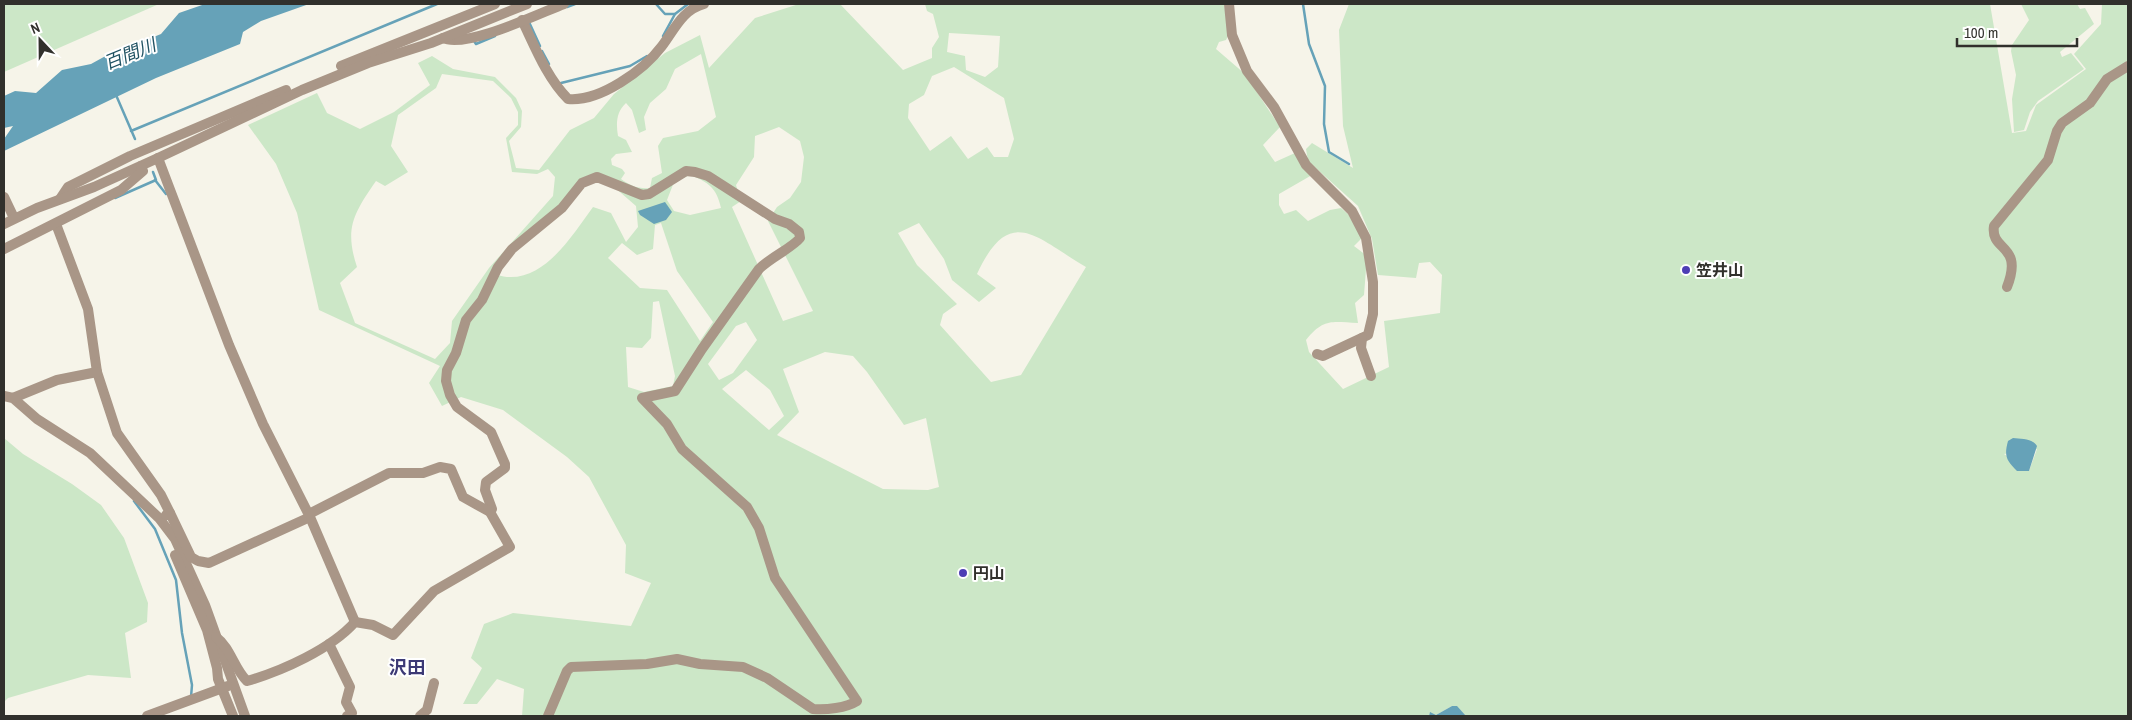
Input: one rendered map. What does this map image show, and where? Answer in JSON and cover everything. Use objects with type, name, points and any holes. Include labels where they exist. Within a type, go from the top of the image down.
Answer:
[{"type":"street","points":[[59,199],[68,187],[130,156],[385,48],[495,4]]},
{"type":"street","points":[[4,224],[12,214],[59,199],[140,166],[302,90],[368,63],[442,38],[527,4]]},
{"type":"street","points":[[442,38],[454,40],[496,32],[523,23],[564,4]]},
{"type":"street","points":[[523,23],[556,85],[568,99],[574,99],[595,95],[636,72],[662,46],[687,11],[704,4]]},
{"type":"street","points":[[1229,4],[1232,35],[1247,71],[1274,107],[1306,165],[1352,211],[1366,238],[1373,282],[1373,314],[1368,335],[1323,356],[1317,354]]},
{"type":"street","points":[[2007,287],[2013,264],[2009,252],[1995,237],[1994,226],[2048,160],[2057,130],[2062,123],[2090,103],[2107,79],[2128,66]]},
{"type":"street","points":[[158,158],[232,354],[262,424],[310,515],[354,622]]},
{"type":"street","points":[[4,249],[57,226],[121,190],[143,171],[140,166]]},
{"type":"street","points":[[490,512],[492,509],[485,490],[486,482],[505,468],[505,464],[491,432],[457,407],[448,388],[447,370],[456,353],[466,320],[482,300],[498,267],[512,249],[562,208],[582,183],[596,176],[642,195],[649,194],[686,172],[695,172],[708,176],[751,204],[795,228],[800,238],[796,243],[770,258],[759,269],[702,349],[676,391],[642,398],[667,424],[682,449],[747,507],[759,528],[775,578],[858,701],[837,707],[813,709],[756,671],[743,667],[700,664],[677,659],[647,664],[571,666],[567,671],[548,716]]},
{"type":"street","points":[[4,197],[12,214]]},
{"type":"street","points":[[57,226],[88,309],[97,372],[116,433],[161,495],[192,557],[198,561],[209,562],[310,515],[389,473],[423,473],[440,467],[451,469],[463,497],[490,512],[510,547],[434,591],[393,635],[373,625],[354,622]]},
{"type":"street","points":[[1362,338],[1361,348],[1371,376]]},
{"type":"street","points":[[7,398],[50,382],[97,372]]},
{"type":"street","points":[[7,398],[90,453],[159,518],[174,539],[205,605],[216,637],[233,716]]},
{"type":"street","points":[[159,518],[170,513]]},
{"type":"street","points":[[159,518],[207,630],[228,686],[246,715]]},
{"type":"street","points":[[216,637],[222,641],[240,674],[247,681],[268,675],[329,644],[354,622]]},
{"type":"street","points":[[329,644],[350,687],[346,702],[352,713],[347,716]]},
{"type":"street","points":[[420,716],[427,710],[434,683]]},
{"type":"street","points":[[147,716],[168,712],[228,686]]},
{"type":"green space","points":[[4,4],[159,4],[4,72]]},
{"type":"green space","points":[[799,4],[840,4],[903,70],[932,58],[932,48],[939,37],[933,14],[927,11],[925,4],[1224,4],[1229,34],[1226,40],[1219,42],[1216,49],[1245,74],[1280,127],[1263,145],[1275,162],[1295,153],[1312,175],[1279,194],[1279,205],[1284,214],[1296,210],[1308,221],[1330,210],[1341,208],[1348,214],[1362,238],[1354,246],[1367,256],[1364,295],[1355,303],[1358,323],[1329,323],[1318,328],[1306,340],[1309,352],[1343,389],[1389,367],[1384,321],[1440,313],[1442,275],[1430,262],[1419,263],[1416,278],[1378,275],[1372,239],[1358,206],[1308,161],[1306,149],[1312,143],[1353,168],[1343,126],[1339,30],[1349,4],[1990,4],[2012,133],[2026,131],[2036,105],[2086,69],[2074,54],[2101,24],[2102,4],[2128,4],[2128,716],[1466,716],[1456,706],[1452,706],[1436,715],[1430,713],[1429,716],[522,716],[524,689],[497,679],[477,704],[463,704],[482,668],[471,658],[484,624],[513,613],[631,626],[651,583],[625,573],[626,545],[589,477],[567,457],[503,410],[461,397],[442,406],[429,383],[440,366],[319,310],[297,213],[276,164],[248,125],[317,93],[327,113],[360,129],[394,112],[430,85],[418,63],[432,56],[453,69],[495,77],[516,98],[522,111],[521,127],[509,141],[516,168],[539,170],[570,130],[594,118],[614,94],[665,53],[700,35],[709,68],[755,18]],"holes":[[[949,33],[1000,36],[998,67],[985,77],[966,70],[965,56],[947,52]],[[701,54],[716,117],[698,131],[663,138],[658,146],[662,173],[652,178],[650,188],[635,187],[621,179],[625,173],[622,169],[612,165],[611,159],[616,154],[632,152],[626,140],[618,136],[617,123],[620,110],[626,103],[632,110],[639,133],[646,130],[644,117],[650,103],[666,89],[675,69]],[[954,67],[1004,98],[1014,139],[1008,157],[994,157],[987,147],[968,159],[951,136],[930,151],[908,118],[909,104],[924,95],[932,76]],[[442,74],[493,81],[511,98],[518,112],[518,125],[506,138],[512,172],[537,174],[548,169],[555,177],[553,196],[489,268],[452,321],[450,343],[435,359],[355,323],[340,283],[357,267],[351,242],[351,231],[353,221],[362,202],[376,181],[385,186],[408,172],[391,146],[398,115],[436,88]],[[779,127],[800,141],[804,157],[801,182],[790,198],[777,207],[768,221],[813,311],[783,321],[732,207],[741,201],[736,185],[754,157],[755,136]],[[690,175],[702,180],[711,187],[717,196],[721,208],[690,215],[674,211],[667,200],[674,182]],[[601,180],[613,186],[636,206],[638,227],[626,242],[611,213],[593,207],[565,245],[541,267],[527,274],[513,277],[497,275],[513,252],[587,181]],[[661,223],[677,271],[713,322],[700,341],[667,290],[640,288],[608,258],[622,243],[637,255],[653,249],[655,225]],[[919,223],[944,259],[952,280],[979,302],[996,288],[977,274],[989,252],[1001,239],[1013,233],[1025,233],[1038,238],[1086,267],[1021,375],[991,382],[940,325],[943,314],[957,304],[917,265],[898,233]],[[659,301],[675,376],[673,386],[644,392],[628,387],[626,347],[642,348],[651,338],[653,302]],[[746,322],[757,340],[733,373],[719,380],[708,364],[736,326]],[[825,352],[853,356],[867,372],[904,425],[926,418],[939,487],[928,490],[883,489],[777,435],[799,412],[783,369]],[[746,370],[770,390],[784,416],[769,430],[722,389]],[[2037,449],[2029,471],[2004,454]]]},
{"type":"green space","points":[[2021,4],[2077,4],[2080,9],[2085,8],[2094,24],[2060,52],[2062,57],[2071,53],[2084,69],[2038,101],[2030,112],[2024,130],[2014,132],[2012,99],[2016,75],[2011,51],[2012,45],[2029,20]]},
{"type":"green space","points":[[4,438],[23,454],[72,484],[101,505],[124,538],[148,603],[147,622],[125,633],[131,678],[88,675],[8,698],[4,702]]},
{"type":"water","name":"百間川","points":[[205,4],[309,4],[261,21],[243,32],[240,44],[156,78],[4,151],[4,139],[13,126],[4,128],[4,96],[15,91],[36,93],[62,70],[91,64],[111,53],[128,54],[136,44],[161,34],[179,13]]},
{"type":"water","points":[[665,202],[672,212],[666,220],[654,224],[640,215],[638,211]]},
{"type":"water","points":[[2013,438],[2029,440],[2037,446],[2029,471],[2017,471],[2008,461],[2006,454],[2008,441]]},
{"type":"water","points":[[1452,706],[1457,706],[1466,716],[1429,716],[1430,712],[1436,715]]},
{"type":"waterway","points":[[131,131],[437,4]]},
{"type":"waterway","points":[[567,7],[575,4]]},
{"type":"waterway","points":[[656,4],[665,14],[675,14]]},
{"type":"waterway","points":[[663,36],[675,14],[688,4]]},
{"type":"waterway","points":[[1303,4],[1309,44],[1325,86],[1324,124],[1329,152],[1349,164]]},
{"type":"waterway","points":[[529,22],[540,46]]},
{"type":"waterway","points":[[474,41],[476,44],[495,36]]},
{"type":"waterway","points":[[542,51],[549,64]]},
{"type":"waterway","points":[[561,83],[630,66],[647,56]]},
{"type":"waterway","points":[[116,95],[135,139]]},
{"type":"waterway","points":[[115,198],[156,180],[153,172]]},
{"type":"waterway","points":[[155,180],[166,194]]},
{"type":"waterway","points":[[134,501],[155,529],[176,580],[182,633],[192,685],[191,697]]},
{"type":"place","name":"笠井山","points":[[1686,270]]},
{"type":"place","name":"円山","points":[[963,573]]},
{"type":"district","name":"沢田","points":[[407,668]]}]
